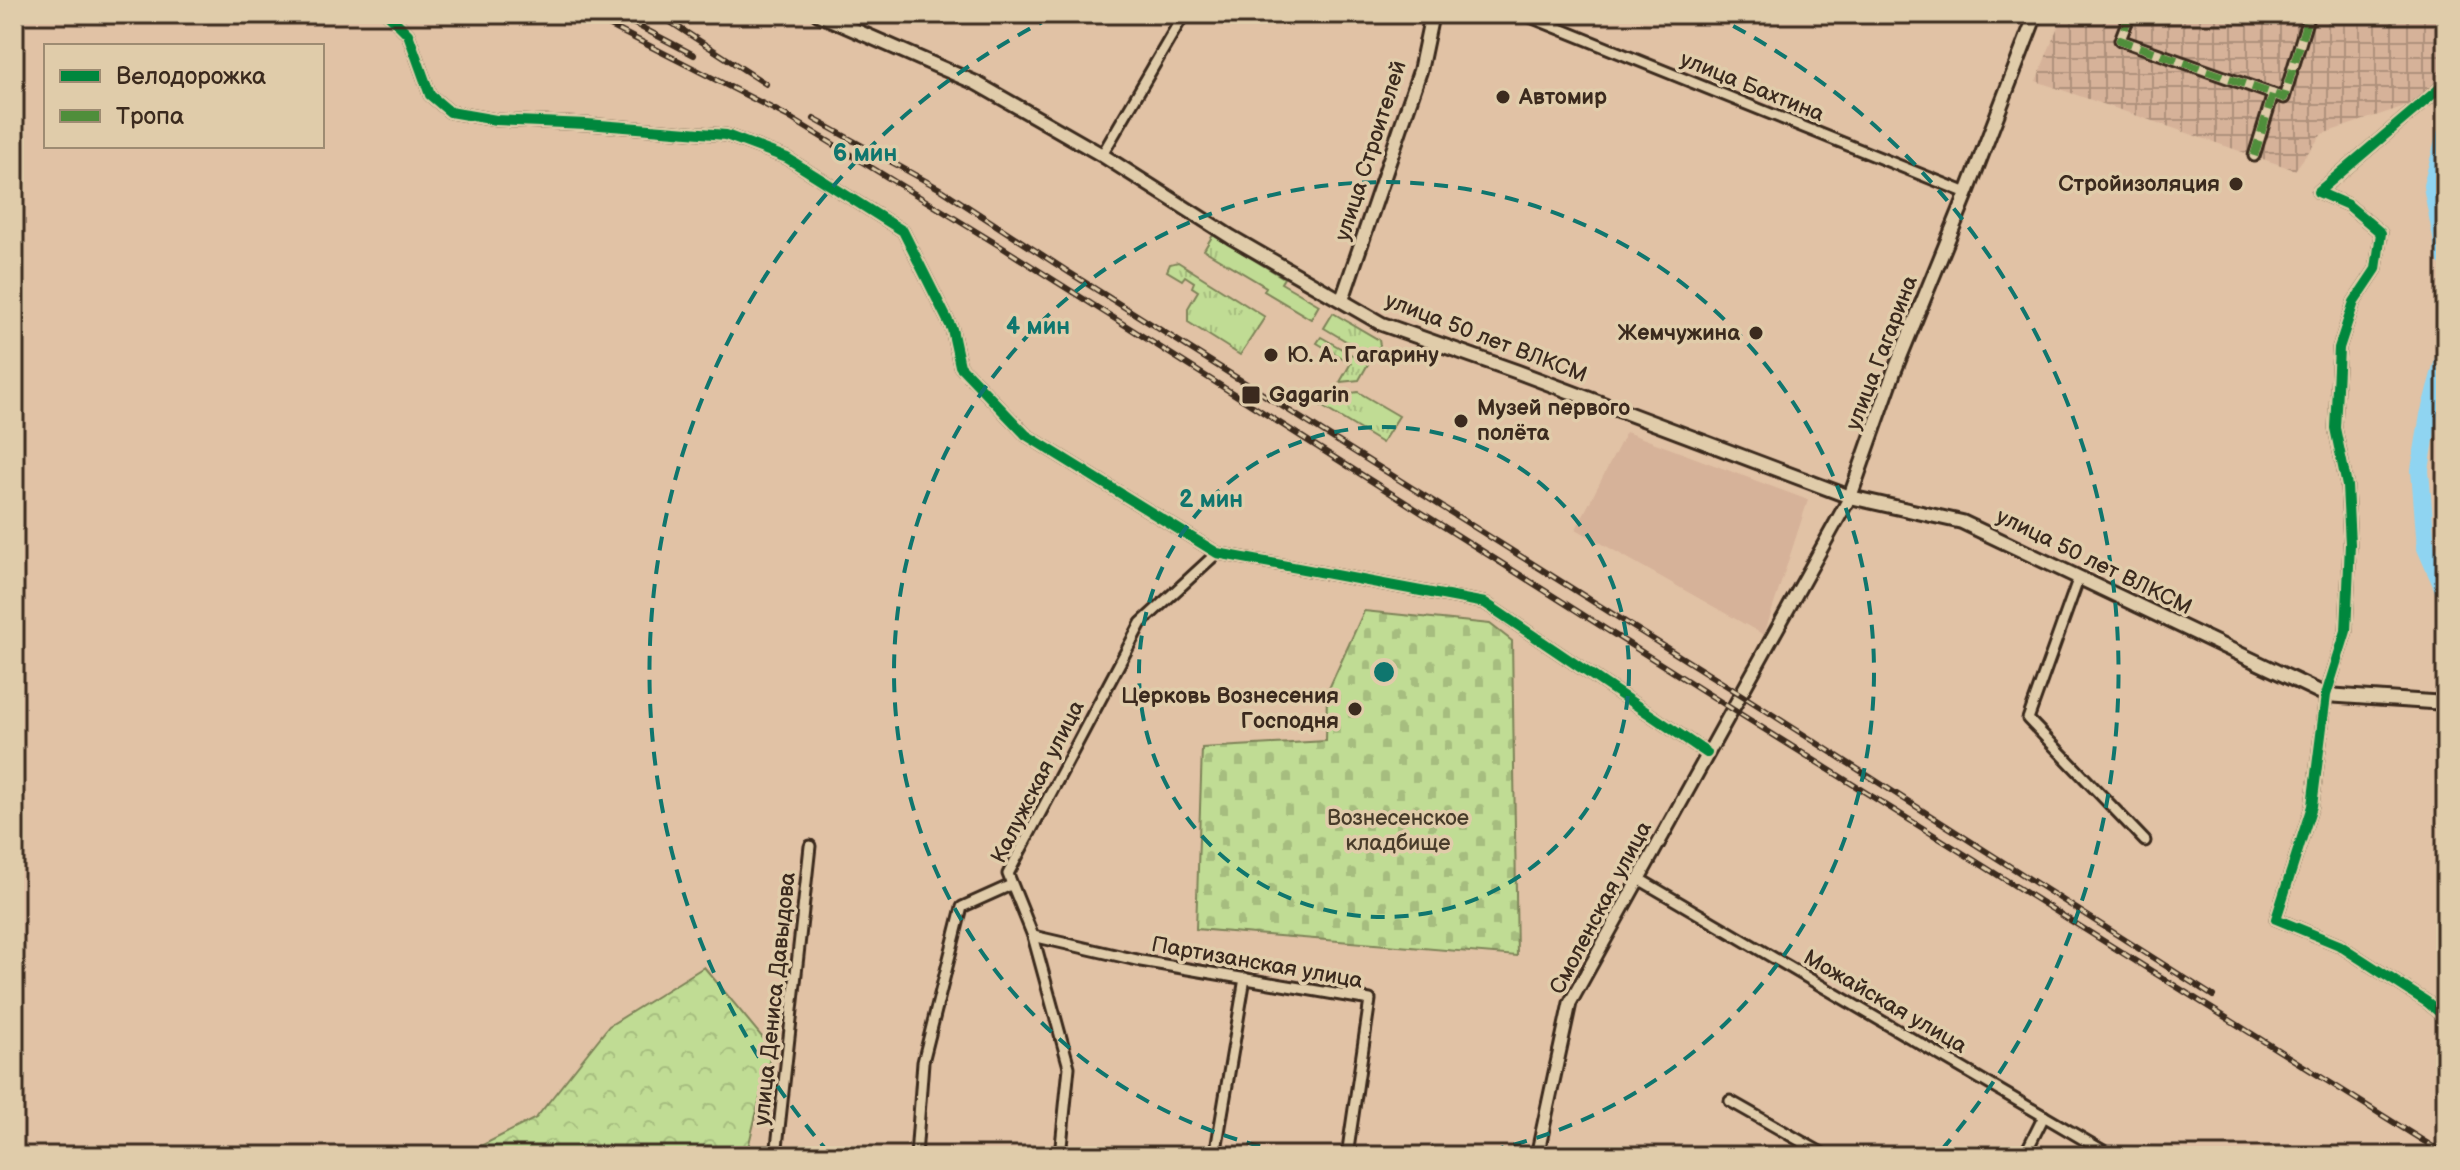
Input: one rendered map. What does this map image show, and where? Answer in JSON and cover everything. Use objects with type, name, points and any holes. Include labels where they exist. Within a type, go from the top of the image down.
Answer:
[{"type":"main road","name":"улица 50 лет ВЛКСМ","points":[[818,14],[976,83],[1102,155],[1231,237],[1382,324],[1850,497],[1962,522],[2326,695],[2446,703]]},
{"type":"main road","name":"улица Строителей","points":[[1342,300],[1420,71],[1432,14]]},
{"type":"main road","name":"улица Гагарина","points":[[1850,497],[1894,372],[2036,14]]},
{"type":"street","points":[[388,14],[408,34],[430,95],[450,112],[496,120],[726,135],[787,158],[903,231],[952,329],[960,366],[1026,435],[1217,553],[1485,603],[1707,753]]},
{"type":"street","points":[[1102,155],[1184,14]]},
{"type":"street","name":"улица Бахтина","points":[[1523,14],[1967,193]]},
{"type":"street","points":[[2130,14],[2120,40],[2284,98],[2309,14]]},
{"type":"street","points":[[2446,83],[2318,192],[2348,205],[2381,233],[2376,269],[2354,302],[2339,348],[2335,428],[2347,486],[2350,544],[2346,631],[2326,695],[2312,806],[2276,919],[2339,945],[2427,1002],[2446,1018]]},
{"type":"street","points":[[2254,156],[2273,94]]},
{"type":"street","name":"улица Гагарина","points":[[1740,694],[1850,497]]},
{"type":"street","name":"Калужская улица","points":[[1060,1156],[1069,1067],[1033,936],[1008,874],[1141,623],[1217,553]]},
{"type":"street","points":[[2079,577],[2028,719],[2145,841]]},
{"type":"street","name":"Смоленская улица","points":[[1537,1156],[1570,1003],[1740,694]]},
{"type":"street","name":"улица Дениса Давыдова","points":[[776,1156],[810,846]]},
{"type":"street","name":"Можайская улица","points":[[1639,879],[2112,1156]]},
{"type":"street","points":[[916,1156],[923,1062],[962,907],[1011,885]]},
{"type":"street","name":"Партизанская улица","points":[[1033,936],[1141,961],[1370,1000],[1347,1156]]},
{"type":"street","points":[[1215,1156],[1245,978]]},
{"type":"street","points":[[1730,1101],[1827,1156]]},
{"type":"street","points":[[2024,1156],[2044,1116]]},
{"type":"shaded area","points":[[2063,14],[2446,14],[2446,79],[2417,102],[2322,134],[2295,170],[2036,81]]},
{"type":"shaded area","points":[[1626,432],[1808,500],[1764,635],[1576,529]]},
{"type":"green space","points":[[1213,235],[1284,278],[1281,283],[1319,305],[1311,319],[1264,291],[1266,287],[1204,250]]},
{"type":"green space","points":[[1178,262],[1265,317],[1240,355],[1188,322],[1188,308],[1198,291],[1192,287],[1194,282],[1185,276],[1182,280],[1167,271],[1170,264]]},
{"type":"green space","points":[[1333,313],[1379,340],[1380,346],[1373,357],[1324,328]]},
{"type":"green space","points":[[1321,337],[1368,364],[1359,380],[1340,382],[1351,363],[1317,343]]},
{"type":"green space","points":[[1358,392],[1399,416],[1382,443],[1310,399]]},
{"type":"green space","name":"Вознесенское кладбище","points":[[1364,611],[1490,624],[1512,641],[1517,956],[1196,929],[1202,748],[1326,741],[1327,693]]},
{"type":"green space","points":[[704,967],[772,1049],[746,1156],[461,1156],[536,1118],[609,1026]]},
{"type":"waterway","points":[[2446,135],[2432,186],[2446,258]]},
{"type":"waterway","points":[[2446,352],[2429,415],[2420,470],[2426,548],[2446,594]]},
{"type":"railway","points":[[587,14],[787,116],[1000,246],[1732,709],[2446,1155]]},
{"type":"railway","points":[[616,14],[694,55]]},
{"type":"railway","points":[[658,14],[766,84]]},
{"type":"railway","points":[[814,119],[942,190],[2213,996]]},
{"type":"marked path","points":[[2130,14],[2120,40],[2284,98],[2309,14]]},
{"type":"marked path","points":[[2254,156],[2273,94]]},
{"type":"cycle path","points":[[388,14],[408,34],[430,95],[450,112],[496,120],[726,135],[787,158],[903,231],[952,329],[960,366],[1026,435],[1217,553],[1485,603],[1707,753]]},
{"type":"cycle path","points":[[2446,83],[2318,192],[2348,205],[2381,233],[2376,269],[2354,302],[2339,348],[2335,428],[2347,486],[2350,544],[2346,631],[2326,695],[2312,806],[2276,919],[2339,945],[2427,1002],[2446,1018]]},
{"type":"place","name":"Автомир","points":[[1503,97]]},
{"type":"place","name":"Стройизоляция","points":[[2236,184]]},
{"type":"place","name":"Жемчужина","points":[[1756,333]]},
{"type":"place","name":"Ю. А. Гагарину","points":[[1271,355]]},
{"type":"place","name":"Gagarin","points":[[1251,395]]},
{"type":"place","name":"Музей первого полёта","points":[[1461,421]]},
{"type":"place","name":"Церковь Вознесения Господня","points":[[1355,709]]}]
